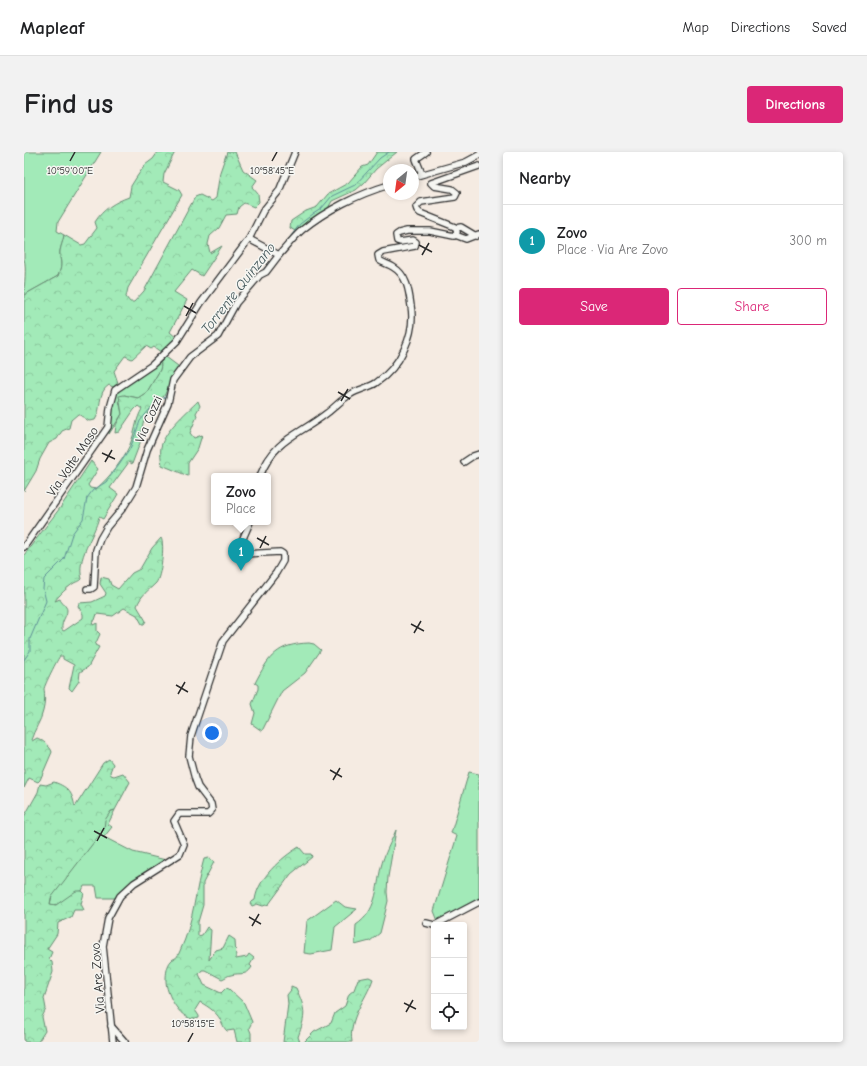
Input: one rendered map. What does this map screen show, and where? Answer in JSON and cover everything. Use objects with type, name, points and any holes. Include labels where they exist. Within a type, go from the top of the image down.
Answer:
[{"type":"street","points":[[278,254],[249,239],[263,211],[279,191],[294,152]]},
{"type":"street","points":[[422,174],[416,159],[426,152]]},
{"type":"street","points":[[419,175],[466,162],[479,155]]},
{"type":"street","points":[[478,235],[466,239],[456,231],[416,210],[417,206],[421,202],[455,197],[457,193],[454,190],[434,186],[432,183],[479,166]]},
{"type":"street","name":"Via Cozzi","points":[[87,589],[94,587],[96,550],[100,539],[107,527],[123,508],[136,487],[147,450],[168,403],[173,380],[190,357],[218,336],[236,303],[260,275],[266,272],[278,254],[303,229],[366,193],[383,187]]},
{"type":"street","points":[[262,473],[269,458],[280,445],[312,425],[352,393],[377,382],[403,353],[411,328],[413,316],[411,302],[403,275],[391,266],[379,260],[379,254],[416,246],[417,243],[413,240],[400,242],[397,240],[396,235],[400,232],[430,231],[451,237],[461,227],[478,235]]},
{"type":"street","name":"Via Volte Maso","points":[[24,547],[47,517],[108,427],[110,408],[115,390],[152,365],[177,341],[201,303],[249,239]]},
{"type":"street","points":[[464,462],[472,456],[479,454]]},
{"type":"street","name":"Via Are Zovo","points":[[113,1042],[104,946],[108,918],[120,896],[134,883],[180,854],[184,844],[174,821],[179,814],[208,814],[212,810],[211,804],[198,787],[195,779],[189,756],[191,736],[223,642],[259,597],[283,561],[283,555],[280,552],[245,554],[242,552],[242,542],[249,525]]},
{"type":"street","points":[[440,922],[479,902]]},
{"type":"street","points":[[426,923],[431,924]]},
{"type":"street","name":"Via Are Zovo","points":[[111,1026],[124,1042]]},
{"type":"green space","points":[[24,152],[101,152],[58,222],[57,231],[64,235],[60,251],[61,265],[58,276],[24,295],[25,263]]},
{"type":"green space","points":[[158,152],[175,152],[164,174],[163,182],[179,190],[182,195],[128,288],[126,297],[130,302],[134,302],[144,291],[195,197],[200,195],[212,201],[216,198],[220,172],[227,152],[235,152],[243,170],[257,180],[252,187],[258,194],[259,202],[254,207],[244,203],[239,207],[237,214],[226,215],[219,228],[210,236],[208,244],[210,253],[222,246],[202,276],[192,270],[174,292],[187,300],[170,332],[177,338],[162,353],[154,347],[151,349],[146,346],[132,359],[125,356],[114,371],[118,383],[113,387],[109,385],[105,388],[95,420],[89,421],[78,414],[71,420],[69,428],[62,431],[57,439],[49,443],[40,459],[36,471],[24,491],[24,295],[58,276],[61,265],[60,251],[64,235],[81,245],[85,244],[97,228],[95,222],[98,217],[110,206],[129,197],[131,186],[136,178],[145,165],[153,159]]},
{"type":"green space","points":[[377,152],[397,152],[376,169],[356,190],[332,201],[326,212],[297,232],[290,228],[291,221],[306,211],[317,207],[328,194],[348,183],[362,167],[368,165]]},
{"type":"green space","points":[[166,357],[178,366],[177,370],[164,396],[152,407],[143,423],[140,443],[132,464],[129,462],[110,488],[118,494],[103,519],[99,517],[97,525],[83,555],[81,563],[82,579],[69,587],[55,601],[60,599],[67,609],[62,627],[62,630],[64,631],[83,618],[83,614],[78,606],[79,603],[92,602],[105,596],[106,593],[100,584],[101,577],[109,579],[111,585],[118,589],[132,573],[140,569],[152,548],[161,538],[163,547],[158,580],[143,596],[137,606],[146,621],[142,624],[137,615],[124,608],[113,616],[97,614],[95,620],[92,622],[93,625],[97,623],[97,631],[100,634],[95,645],[99,647],[88,667],[80,672],[79,681],[72,691],[69,688],[74,665],[63,659],[63,656],[60,656],[44,689],[45,697],[43,711],[31,740],[32,741],[37,738],[39,739],[48,746],[52,752],[40,780],[38,782],[29,778],[24,788],[24,555],[60,508],[91,461],[98,469],[88,485],[90,488],[96,489],[117,466],[130,446],[138,416],[142,409],[138,406],[119,432],[115,433],[116,425],[122,414],[119,396],[124,395],[138,398],[147,392],[160,370],[160,363]]},
{"type":"green space","points":[[160,363],[160,370],[147,392],[138,398],[124,395],[119,400],[122,414],[109,434],[115,394],[130,381]]},
{"type":"green space","points":[[198,401],[200,406],[196,413],[197,416],[190,433],[194,438],[202,435],[198,448],[188,463],[188,476],[162,465],[161,449],[163,441],[171,428]]},
{"type":"green space","points":[[309,643],[314,644],[321,650],[305,673],[282,691],[262,731],[252,724],[255,713],[252,704],[258,689],[258,685],[255,683],[275,653],[289,646]]},
{"type":"green space","points":[[109,759],[113,764],[110,772],[111,775],[114,776],[123,773],[130,782],[115,810],[111,811],[105,820],[104,829],[51,898],[50,904],[56,905],[76,891],[82,891],[84,893],[81,904],[84,910],[74,910],[71,917],[58,923],[57,934],[47,949],[52,952],[49,959],[52,962],[53,972],[44,998],[46,1009],[42,1017],[45,1031],[38,1042],[24,1042],[24,817],[38,792],[40,784],[46,785],[54,782],[64,786],[73,798],[75,807],[103,763]]},
{"type":"green space","points":[[469,772],[479,774],[479,903],[438,921],[434,911],[457,836],[451,833]]},
{"type":"green space","points":[[115,810],[108,824],[112,827],[104,837],[133,852],[166,860],[139,876],[116,898],[98,898],[96,886],[84,886],[82,891],[74,894],[63,902],[55,905],[50,904],[53,893],[104,829],[104,823],[107,815]]},
{"type":"green space","points":[[396,830],[388,877],[388,901],[380,933],[370,941],[355,945],[356,925],[363,919],[372,906],[382,862]]},
{"type":"green space","points":[[299,847],[305,854],[311,854],[312,857],[291,874],[269,904],[263,906],[257,904],[252,906],[250,903],[255,900],[257,892],[265,876],[285,857]]},
{"type":"green space","points":[[209,858],[214,862],[203,883],[203,905],[198,922],[198,936],[202,935],[207,927],[211,930],[209,960],[216,950],[223,948],[229,936],[235,940],[236,959],[247,957],[249,954],[254,958],[250,965],[252,967],[245,973],[230,975],[222,979],[205,970],[202,970],[199,974],[204,985],[221,993],[226,988],[229,989],[244,1003],[252,1022],[249,1028],[251,1033],[251,1042],[237,1042],[234,1030],[227,1031],[216,1013],[200,1002],[195,1010],[199,1018],[193,1019],[187,1017],[176,1006],[168,992],[166,985],[168,967],[171,961],[176,958],[185,940],[204,859]]},
{"type":"green space","points":[[336,900],[345,907],[357,909],[335,927],[332,950],[311,954],[304,953],[307,921]]},
{"type":"green space","points":[[369,977],[373,979],[355,1017],[351,1033],[352,1042],[304,1042],[314,1032],[331,1023],[335,1013],[345,1006],[349,994],[354,990],[358,979]]},
{"type":"green space","points":[[291,986],[296,988],[302,1002],[304,1012],[304,1018],[298,1037],[300,1042],[283,1042],[288,1004],[287,995],[291,990]]},
{"type":"waterway","name":"Torrente Quinzano","points":[[284,245],[300,224],[321,209],[332,196],[355,185],[380,158],[389,152]]},
{"type":"waterway","name":"Torrente Quinzano","points":[[262,271],[275,255]]},
{"type":"waterway","name":"Torrente Quinzano","points":[[24,660],[30,651],[30,639],[46,601],[43,589],[44,579],[64,559],[72,534],[83,519],[87,498],[93,490],[106,482],[119,465],[130,449],[140,421],[150,409],[165,397],[167,393]]},
{"type":"place","name":"Zovo","points":[[241,571]]}]
